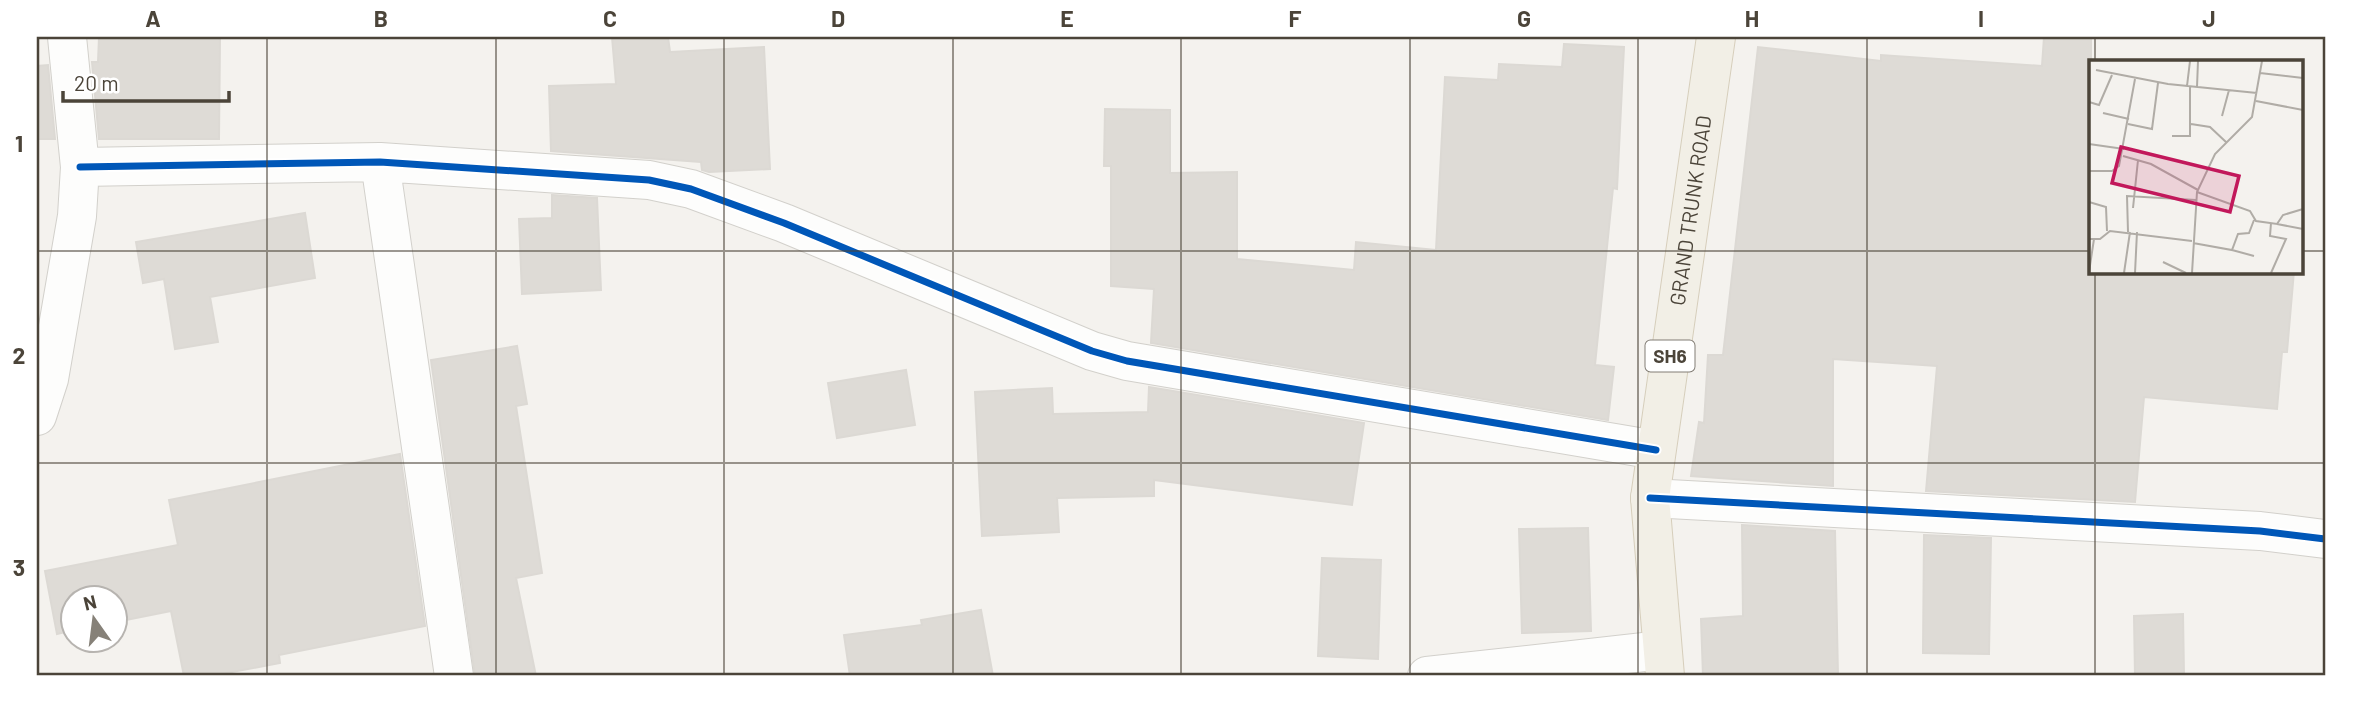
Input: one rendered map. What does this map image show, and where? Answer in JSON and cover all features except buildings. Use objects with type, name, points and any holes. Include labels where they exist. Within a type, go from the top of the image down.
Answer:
[{"type":"main road","name":"GRAND TRUNK ROAD","points":[[1663,663],[1650,498],[1716,37]]},
{"type":"street","points":[[37,416],[49,379],[77,216],[80,167],[67,37]]},
{"type":"street","points":[[80,167],[380,162],[608,175],[691,189],[784,223],[1092,351],[1127,361],[1656,450]]},
{"type":"street","points":[[380,162],[454,676]]},
{"type":"street","points":[[1650,498],[2232,529],[2325,539]]},
{"type":"street","points":[[1427,676],[1663,663]]},
{"type":"cycle path","points":[[80,167],[380,162],[649,180],[691,189],[784,223],[1092,351],[1127,361],[1656,450]]},
{"type":"cycle path","points":[[1650,498],[2260,531],[2325,539]]}]
